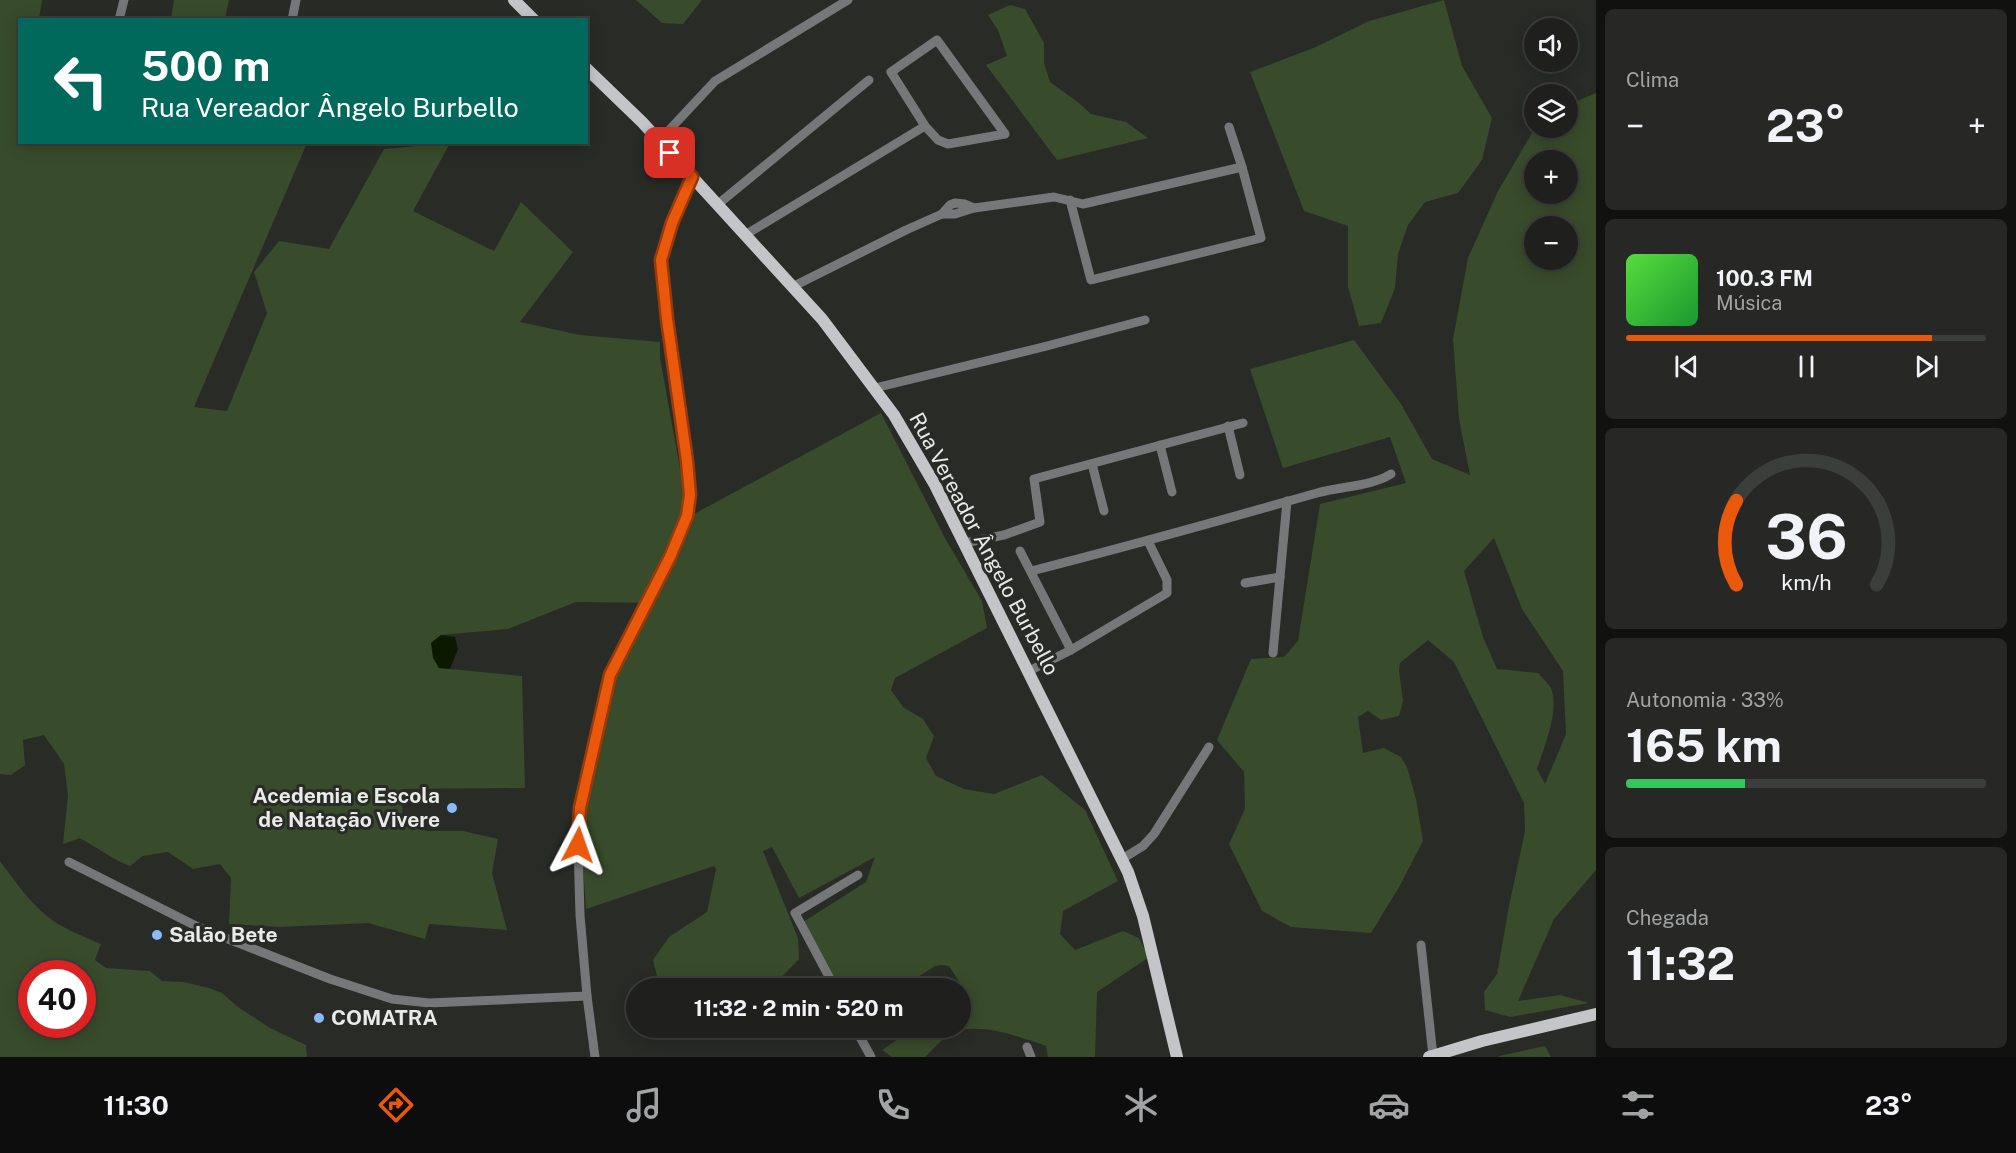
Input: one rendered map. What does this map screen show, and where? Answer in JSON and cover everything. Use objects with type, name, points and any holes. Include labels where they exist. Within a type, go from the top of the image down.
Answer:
[{"type":"main road","points":[[514,2],[532,18]]},
{"type":"main road","name":"Rua Vereador Ângelo Burbello","points":[[588,70],[659,141],[794,286],[875,388],[914,447],[1122,859],[1137,894],[1177,1057]]},
{"type":"main road","points":[[1431,1057],[1482,1041],[1596,1014]]},
{"type":"street","points":[[120,18],[124,0]]},
{"type":"street","points":[[292,18],[296,0]]},
{"type":"street","points":[[659,141],[714,81],[848,0]]},
{"type":"street","points":[[937,40],[1005,134],[948,144],[938,140],[924,126],[891,72],[937,40]]},
{"type":"street","points":[[717,205],[869,80]]},
{"type":"street","points":[[745,235],[924,126]]},
{"type":"street","points":[[1070,200],[1091,280],[1261,238],[1229,127]]},
{"type":"street","points":[[794,286],[942,214],[963,213],[974,208],[1054,197],[1083,204],[1242,167]]},
{"type":"street","points":[[595,1057],[587,996],[578,845],[580,808],[610,675],[670,557],[687,516],[690,495],[687,461],[661,260],[672,223],[692,177]]},
{"type":"street","points":[[875,388],[1145,320]]},
{"type":"street","points":[[964,543],[1004,535],[1040,522],[1034,479],[1243,423]]},
{"type":"street","points":[[1228,426],[1240,475]]},
{"type":"street","points":[[1161,445],[1172,492]]},
{"type":"street","points":[[1092,464],[1104,511]]},
{"type":"street","points":[[1031,571],[1148,541],[1287,501],[1381,480],[1391,474]]},
{"type":"street","points":[[1273,652],[1287,501]]},
{"type":"street","points":[[1029,671],[1071,650],[1167,593],[1169,588],[1167,580],[1148,541]]},
{"type":"street","points":[[1020,551],[1071,650]]},
{"type":"street","points":[[1245,583],[1280,577]]},
{"type":"street","points":[[1122,859],[1143,846],[1154,834],[1209,747]]},
{"type":"street","points":[[69,862],[200,927],[330,980],[392,999],[429,1003],[587,996]]},
{"type":"street","points":[[830,978],[795,913],[858,875]]},
{"type":"street","points":[[1421,945],[1431,1057]]},
{"type":"street","points":[[861,1038],[871,1057]]},
{"type":"street","points":[[1027,1047],[1031,1057]]},
{"type":"shaded area","points":[[0,0],[42,0],[39,18],[18,18],[18,144],[307,144],[194,407],[227,411],[267,313],[254,272],[279,241],[329,249],[384,149],[449,144],[413,211],[494,251],[521,202],[573,252],[520,322],[580,335],[660,342],[660,358],[683,485],[692,515],[881,413],[946,540],[982,601],[987,628],[895,678],[891,690],[903,707],[923,719],[934,736],[926,758],[936,776],[964,789],[994,794],[1042,775],[1085,810],[1118,881],[1063,911],[1060,934],[1075,950],[1123,931],[1139,938],[1149,957],[1097,992],[1095,1057],[1048,1057],[1046,1046],[1000,1032],[971,1029],[971,978],[957,978],[949,966],[935,966],[916,978],[834,978],[803,922],[866,882],[875,857],[799,898],[772,847],[763,851],[798,938],[799,959],[781,978],[658,978],[653,960],[669,937],[707,912],[716,869],[714,866],[586,909],[582,850],[584,806],[608,698],[616,673],[654,603],[576,602],[508,629],[441,635],[431,643],[439,668],[522,676],[525,788],[403,789],[402,823],[427,831],[463,831],[498,839],[492,873],[507,930],[429,924],[425,939],[368,923],[279,927],[229,924],[231,878],[220,864],[193,869],[168,852],[143,856],[130,866],[80,838],[63,844],[68,795],[64,764],[44,735],[23,740],[25,765],[11,775],[0,774]]},
{"type":"shaded area","points":[[174,0],[229,0],[225,18],[171,18]]},
{"type":"shaded area","points":[[636,0],[702,0],[683,24],[662,23]]},
{"type":"shaded area","points":[[1444,0],[1462,66],[1492,118],[1482,160],[1458,193],[1425,202],[1408,225],[1398,254],[1395,288],[1381,323],[1359,326],[1348,287],[1348,226],[1304,211],[1250,72],[1316,47],[1369,21]]},
{"type":"shaded area","points":[[1010,5],[1025,9],[1044,43],[1044,63],[1050,82],[1091,114],[1126,122],[1148,138],[1057,160],[986,65],[1007,56],[998,30],[988,15]]},
{"type":"shaded area","points":[[1596,93],[1596,870],[1554,919],[1518,1001],[1560,995],[1589,1003],[1510,1017],[1485,1010],[1484,992],[1497,974],[1525,831],[1524,803],[1454,662],[1428,640],[1400,663],[1403,701],[1399,716],[1381,720],[1368,711],[1358,717],[1363,753],[1384,748],[1401,757],[1407,767],[1416,799],[1423,841],[1398,889],[1371,933],[1291,927],[1262,911],[1229,844],[1245,809],[1244,772],[1217,740],[1251,659],[1284,657],[1298,641],[1320,504],[1406,483],[1390,437],[1283,468],[1250,369],[1354,340],[1401,404],[1432,459],[1470,475],[1459,419],[1453,339],[1468,258],[1498,191],[1529,138],[1578,138],[1578,101]],"holes":[[[1494,538],[1522,609],[1563,671],[1566,734],[1545,784],[1537,769],[1547,740],[1554,707],[1551,688],[1538,673],[1497,669],[1483,637],[1464,571]]]},
{"type":"shaded area","points":[[441,635],[455,637],[458,649],[450,669],[439,668],[433,658],[431,643]]},
{"type":"shaded area","points":[[0,861],[26,896],[49,918],[101,944],[95,960],[18,960],[18,1038],[96,1038],[96,961],[106,968],[150,971],[162,981],[184,982],[222,993],[238,1007],[270,1028],[306,1045],[307,1057],[0,1057]]},
{"type":"shaded area","points":[[899,1038],[945,1038],[925,1057],[892,1057],[882,1050]]},
{"type":"shaded area","points":[[1545,1046],[1551,1057],[1499,1057],[1499,1056]]},
{"type":"place","name":"Acedemia e Escola de Natação Vivere","points":[[452,808]]},
{"type":"place","name":"Salão Bete","points":[[157,935]]},
{"type":"place","name":"COMATRA","points":[[319,1018]]},
{"type":"route","points":[[578,845],[580,808],[610,675],[670,557],[687,516],[690,495],[661,260],[672,223],[692,177],[670,153]]}]
